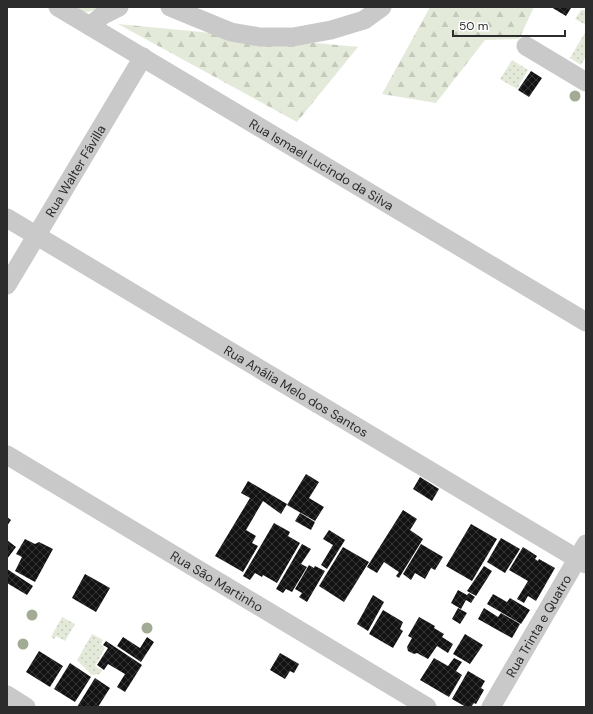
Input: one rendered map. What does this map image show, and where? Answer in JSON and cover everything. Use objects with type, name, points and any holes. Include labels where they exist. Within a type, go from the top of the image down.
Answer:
[{"type":"street","name":"Rua Ismael Lucindo da Silva","points":[[58,7],[586,322]]},
{"type":"street","points":[[90,26],[103,15],[119,7]]},
{"type":"street","points":[[170,7],[231,32],[260,37],[293,37],[331,30],[364,20],[382,7]]},
{"type":"street","points":[[526,46],[586,82]]},
{"type":"street","name":"Rua Walter Fávilla","points":[[7,285],[143,57]]},
{"type":"street","name":"Rua Anália Melo dos Santos","points":[[7,218],[583,556]]},
{"type":"street","name":"Rua São Martinho","points":[[7,455],[427,707]]},
{"type":"street","name":"Rua Trinta e Quatro","points":[[491,707],[583,556]]},
{"type":"street","points":[[7,695],[26,707]]},
{"type":"green space","points":[[77,7],[105,7],[84,13]]},
{"type":"green space","points":[[430,7],[534,7],[519,39],[485,40],[436,103],[382,94]]},
{"type":"green space","points":[[581,10],[586,10],[586,25],[575,19]]},
{"type":"green space","points":[[118,24],[358,47],[297,122]]},
{"type":"green space","points":[[586,31],[586,56],[581,65],[570,58]]},
{"type":"green space","points":[[512,60],[528,70],[517,89],[500,79]]},
{"type":"green space","points":[[62,617],[75,624],[65,641],[56,636],[54,639],[51,637]]},
{"type":"green space","points":[[92,634],[103,640],[101,645],[105,648],[95,666],[102,670],[100,674],[92,675],[77,660]]},
{"type":"building","points":[[551,7],[570,7],[571,8],[566,16]]},
{"type":"building","points":[[531,71],[542,78],[529,97],[518,90]]},
{"type":"building","points":[[306,474],[319,482],[309,498],[324,507],[315,521],[287,505]]},
{"type":"building","points":[[420,477],[439,489],[432,501],[413,489]]},
{"type":"building","points":[[248,481],[287,504],[281,514],[263,501],[246,530],[256,536],[252,543],[258,546],[243,572],[215,556],[250,498],[241,493]]},
{"type":"building","points":[[403,510],[417,519],[410,530],[423,539],[399,578],[396,576],[399,572],[384,562],[377,573],[367,567]]},
{"type":"building","points":[[300,513],[315,522],[311,530],[295,521]]},
{"type":"building","points":[[7,517],[11,520],[7,526]]},
{"type":"building","points":[[274,523],[290,532],[288,536],[300,543],[277,583],[263,575],[262,577],[255,573],[250,580],[243,576]]},
{"type":"building","points":[[471,524],[497,539],[472,581],[446,566]]},
{"type":"building","points":[[329,530],[345,540],[327,569],[321,565],[333,545],[323,539]]},
{"type":"building","points":[[501,538],[520,549],[505,573],[487,562]]},
{"type":"building","points":[[25,539],[35,544],[39,542],[53,549],[35,582],[15,571],[22,557],[16,554]]},
{"type":"building","points":[[7,540],[16,547],[7,559]]},
{"type":"building","points":[[302,544],[311,549],[301,564],[307,567],[292,592],[286,589],[283,593],[276,589]]},
{"type":"building","points":[[421,544],[443,557],[435,570],[431,568],[425,579],[415,573],[411,580],[403,574]]},
{"type":"building","points":[[343,547],[369,562],[344,602],[319,586]]},
{"type":"building","points":[[523,547],[537,556],[535,559],[538,561],[539,559],[555,568],[536,601],[528,596],[524,603],[517,599],[528,581],[509,570]]},
{"type":"building","points":[[309,565],[325,571],[307,602],[299,597],[302,593],[295,589]]},
{"type":"building","points":[[484,566],[492,571],[476,596],[467,591]]},
{"type":"building","points":[[7,569],[33,586],[27,595],[7,583]]},
{"type":"building","points":[[85,574],[110,588],[96,612],[72,598]]},
{"type":"building","points":[[458,590],[467,595],[469,593],[475,597],[471,603],[466,600],[461,609],[451,603]]},
{"type":"building","points":[[493,594],[507,602],[510,598],[530,610],[521,624],[487,604]]},
{"type":"building","points":[[373,595],[384,602],[368,631],[357,624]]},
{"type":"building","points":[[458,608],[467,613],[460,624],[452,619]]},
{"type":"building","points":[[484,608],[498,617],[501,613],[520,624],[512,638],[478,619]]},
{"type":"building","points":[[383,610],[403,622],[400,629],[403,631],[393,648],[369,634]]},
{"type":"building","points":[[419,617],[435,626],[434,628],[444,634],[442,637],[453,644],[448,653],[437,646],[428,659],[417,653],[414,654],[408,651],[407,647],[412,638],[408,636]]},
{"type":"building","points":[[465,634],[483,645],[470,664],[453,654]]},
{"type":"building","points":[[123,637],[140,648],[147,637],[154,642],[141,662],[117,646]]},
{"type":"building","points":[[106,641],[142,665],[125,692],[117,687],[125,674],[108,664],[104,670],[97,665],[108,648],[103,645]]},
{"type":"building","points":[[39,651],[63,666],[50,687],[26,672]]},
{"type":"building","points":[[280,653],[299,664],[294,673],[290,671],[285,679],[270,670]]},
{"type":"building","points":[[434,658],[448,666],[454,658],[462,662],[456,671],[462,675],[449,697],[420,680]]},
{"type":"building","points":[[70,663],[91,677],[75,702],[54,689]]},
{"type":"building","points":[[468,671],[485,681],[481,688],[484,690],[476,704],[474,703],[471,707],[466,707],[452,699]]},
{"type":"building","points":[[95,678],[110,688],[98,707],[77,707]]}]
